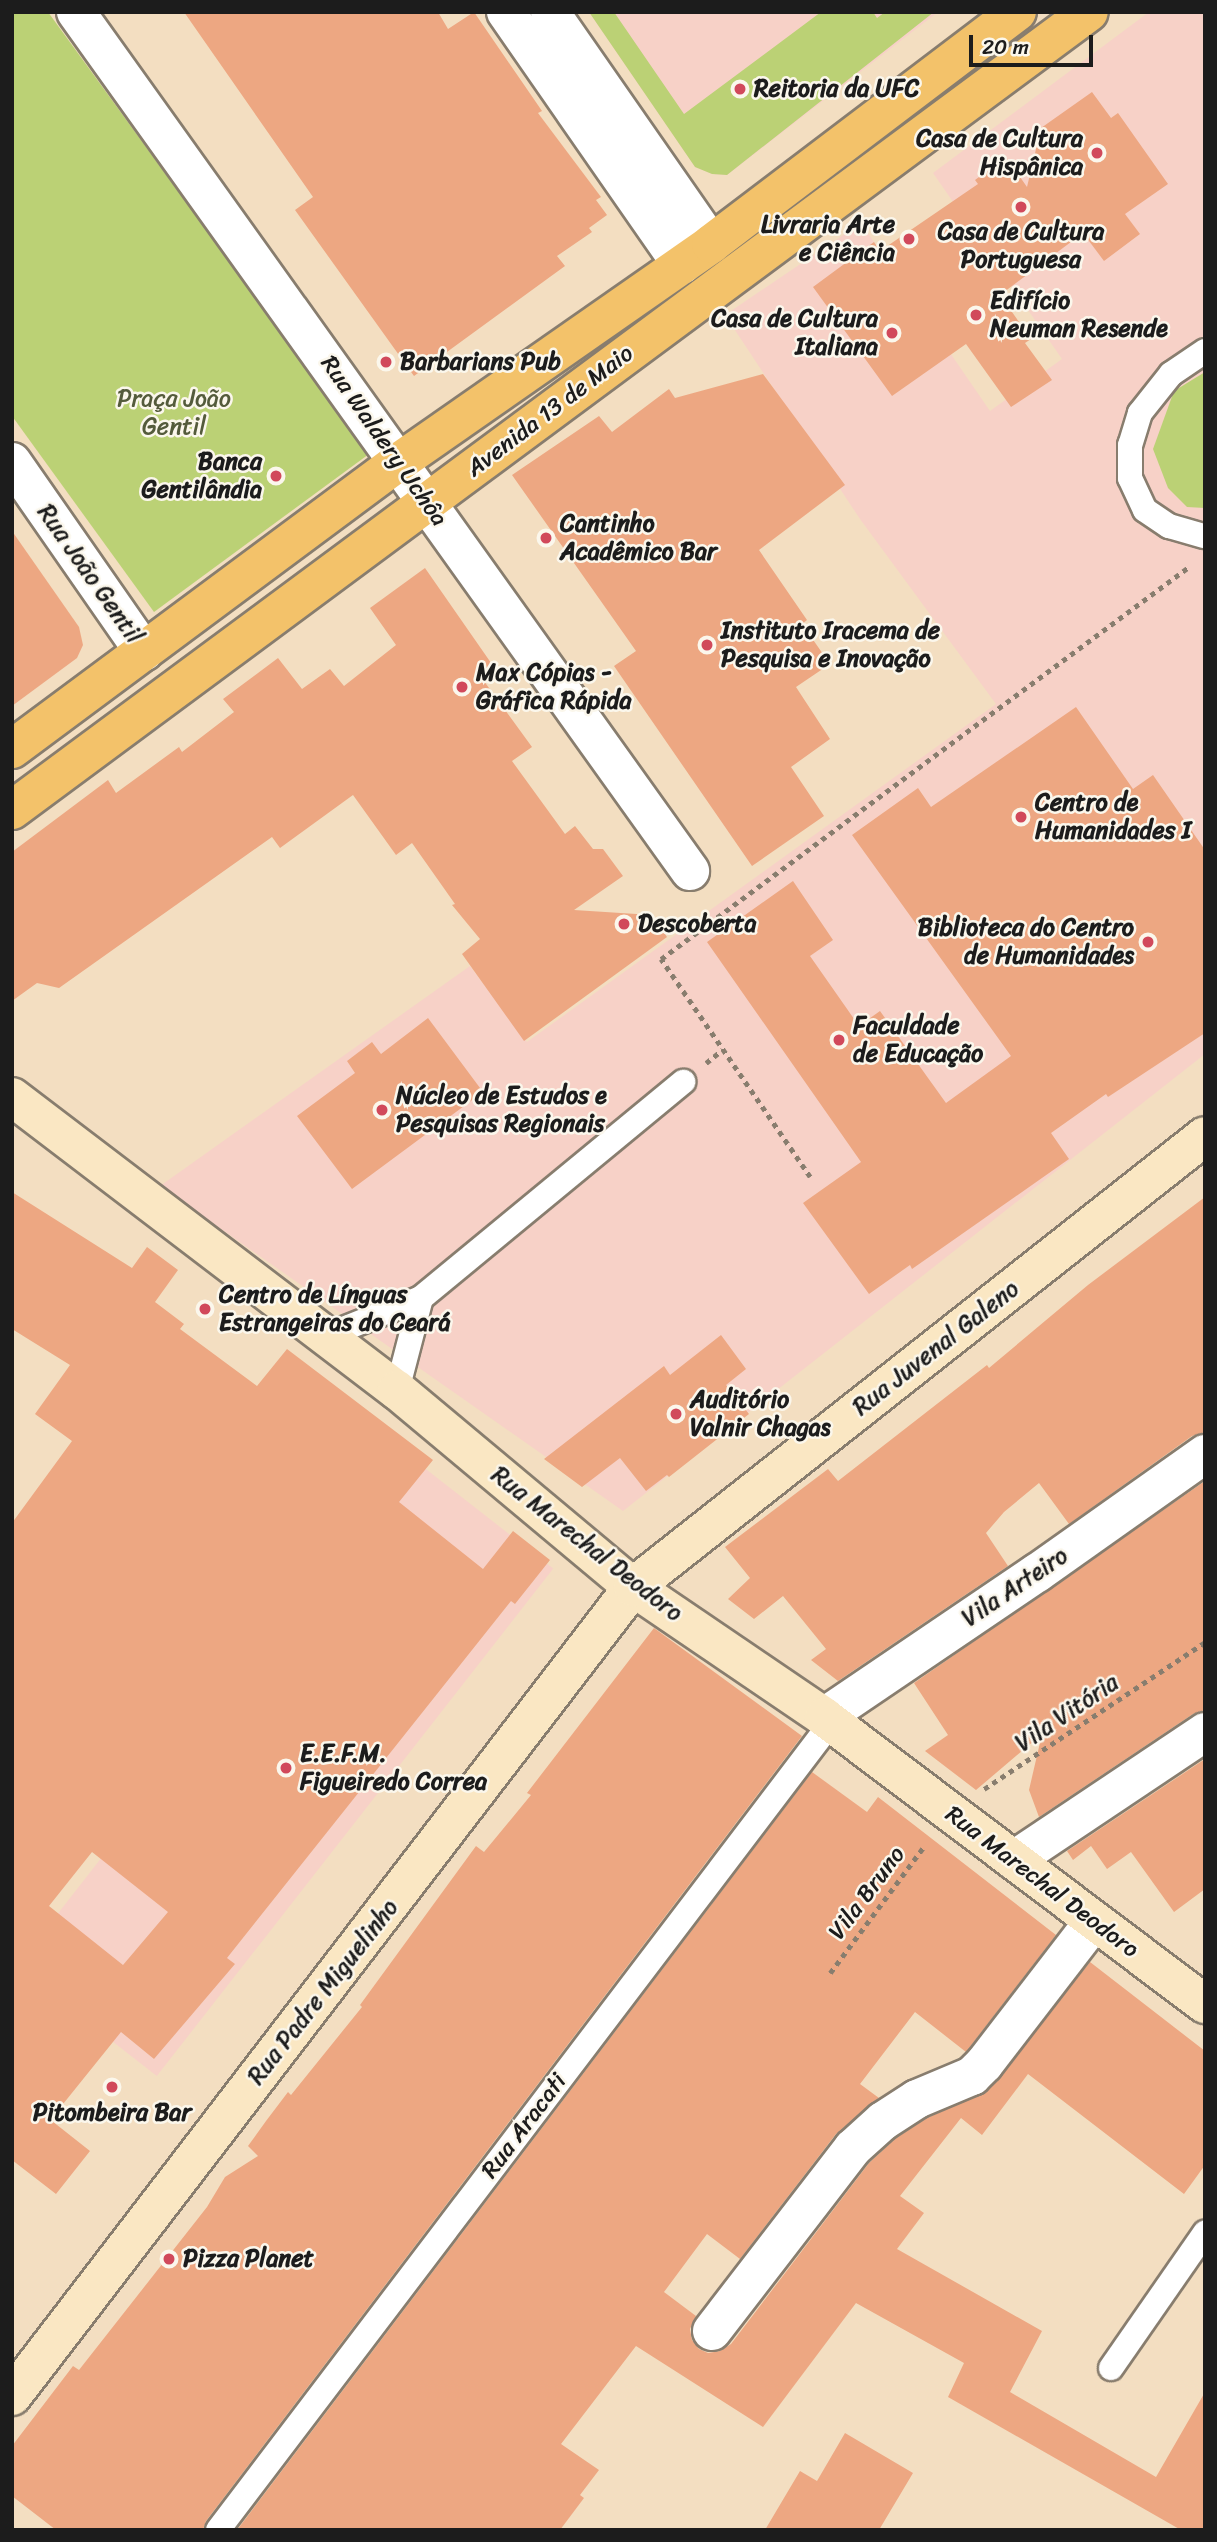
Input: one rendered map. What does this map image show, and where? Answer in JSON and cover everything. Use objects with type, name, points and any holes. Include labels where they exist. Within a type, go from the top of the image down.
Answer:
[{"type":"main road","name":"Avenida 13 de Maio","points":[[12,749],[399,462],[696,254],[1017,12]]},
{"type":"main road","name":"Avenida 13 de Maio","points":[[12,810],[1088,12]]},
{"type":"street","name":"Rua Waldery Uchôa","points":[[76,12],[690,871]]},
{"type":"street","points":[[506,12],[696,254]]},
{"type":"street","points":[[551,12],[696,254]]},
{"type":"street","name":"Rua João Gentil","points":[[12,461],[144,652]]},
{"type":"street","name":"Rua Marechal Deodoro","points":[[12,1097],[397,1390],[633,1587],[827,1720],[941,1824],[1014,1860],[1205,2004]]},
{"type":"street","name":"Rua Juvenal Galeno","points":[[633,1587],[1205,1136]]},
{"type":"street","name":"Vila Arteiro","points":[[827,1720],[1205,1454]]},
{"type":"street","name":"Rua Padre Miguelinho","points":[[12,2396],[633,1587]]},
{"type":"street","points":[[1014,1860],[1205,1732]]},
{"type":"street","points":[[712,2331],[853,2148],[883,2121],[917,2099],[972,2076],[1094,1921]]},
{"type":"lane","points":[[1205,351],[1171,374],[1140,413],[1130,445],[1130,478],[1145,510],[1169,526],[1205,536]]},
{"type":"lane","points":[[326,1336],[421,1298],[683,1082]]},
{"type":"lane","points":[[397,1390],[421,1298]]},
{"type":"lane","name":"Rua Aracati","points":[[218,2530],[827,1720]]},
{"type":"lane","points":[[1111,2368],[1205,2233]]},
{"type":"path","points":[[810,1177],[661,959],[1194,563]]},
{"type":"path","name":"Vila Vitória","points":[[941,1824],[1205,1642]]},
{"type":"path","name":"Vila Bruno","points":[[830,1973],[941,1824]]},
{"type":"shaded area","name":"Reitoria da UFC","points":[[589,12],[938,12],[727,175],[712,174],[695,167]]},
{"type":"shaded area","name":"Centro de Humanidades I","points":[[1149,12],[1205,12],[1205,1054],[623,1511],[160,1186],[470,966],[527,1042],[996,704],[860,519],[725,315],[861,223],[990,411],[1062,359],[933,173]]},
{"type":"shaded area","name":"E.E.F.M. Figueiredo Correa","points":[[413,1459],[553,1569],[157,2076],[17,1966]]},
{"type":"green space","name":"Praça João Gentil","points":[[12,12],[48,12],[369,454],[154,612],[12,416]]},
{"type":"green space","name":"Reitoria da UFC","points":[[589,12],[614,12],[684,114],[821,12],[873,12],[877,18],[885,12],[934,12],[727,175],[712,174],[695,167]]},
{"type":"green space","points":[[1205,372],[1205,508],[1187,507],[1168,488],[1153,449],[1174,391]]},
{"type":"building","points":[[184,12],[438,12],[448,29],[474,12],[542,111],[538,113],[601,197],[596,200],[607,215],[589,228],[592,232],[557,256],[565,266],[414,376],[295,210],[313,197]]},
{"type":"building","points":[[1092,92],[1111,118],[1118,113],[1168,184],[1125,214],[1140,234],[1104,261],[1083,233],[1000,295],[1031,339],[1025,343],[1052,380],[1011,407],[966,344],[892,396],[813,287],[874,242],[880,251],[978,184],[975,180],[1006,157],[1027,187],[1041,128]]},
{"type":"building","points":[[763,374],[845,485],[759,550],[807,620],[802,624],[830,664],[796,687],[830,739],[791,767],[824,816],[752,866],[614,666],[636,651],[512,475],[599,416],[612,432],[669,389],[675,398]]},
{"type":"building","points":[[12,531],[79,627],[83,645],[77,658],[12,706]]},
{"type":"building","points":[[425,568],[505,683],[481,677],[532,747],[512,761],[565,834],[575,826],[593,849],[603,849],[623,876],[574,910],[652,915],[667,937],[524,1041],[462,954],[480,939],[452,905],[455,904],[412,843],[396,855],[353,795],[280,848],[272,837],[59,988],[37,983],[12,1001],[12,852],[108,780],[116,793],[179,747],[182,752],[234,712],[223,699],[278,658],[302,689],[330,669],[344,686],[396,645],[370,608]]},
{"type":"building","points":[[1076,707],[1133,789],[1153,775],[1205,850],[1205,1033],[1108,1097],[1106,1094],[1051,1133],[1069,1159],[912,1269],[910,1265],[869,1294],[803,1203],[861,1162],[707,942],[793,881],[833,940],[810,956],[859,1026],[880,1011],[946,1103],[1011,1056],[852,835],[918,788],[931,807]]},
{"type":"building","name":"Núcleo de Estudos e Pesquisas Regionais","points":[[428,1018],[483,1092],[352,1189],[297,1116],[355,1073],[347,1061],[372,1042],[381,1054]]},
{"type":"building","points":[[12,1192],[132,1268],[147,1247],[178,1270],[155,1302],[184,1324],[180,1329],[257,1386],[287,1349],[433,1460],[399,1502],[483,1569],[513,1531],[550,1560],[515,1604],[511,1601],[227,1958],[235,1964],[154,2059],[121,2032],[55,2114],[52,2121],[90,2151],[56,2194],[12,2160],[12,1523],[72,1441],[35,1414],[70,1365],[12,1329]],"holes":[[[92,1852],[168,1912],[123,1965],[49,1906]]]},
{"type":"building","points":[[1205,1197],[1205,1432],[1192,1436],[1069,1524],[1039,1483],[1004,1512],[986,1533],[1008,1566],[838,1681],[811,1660],[826,1649],[783,1596],[754,1619],[728,1599],[750,1578],[725,1547],[828,1469],[838,1481],[987,1365],[989,1368],[1088,1285]]},
{"type":"building","name":"Auditório Valnir Chagas","points":[[721,1335],[746,1369],[726,1385],[749,1414],[669,1477],[667,1475],[646,1491],[620,1458],[582,1487],[544,1459],[664,1366],[670,1375]]},
{"type":"building","points":[[1205,1481],[1205,1710],[1193,1714],[1039,1817],[1029,1790],[1042,1734],[976,1790],[925,1751],[948,1735],[914,1683]]},
{"type":"building","points":[[654,1628],[802,1736],[206,2521],[203,2530],[56,2530],[12,2496],[12,2446],[73,2366],[79,2370],[207,2207],[225,2177],[258,2156],[248,2146],[266,2121],[288,2092],[291,2095],[362,2007],[360,2005],[476,1846],[484,1852],[531,1795],[527,1793]]},
{"type":"building","points":[[1205,1759],[1205,1889],[1174,1912],[1131,1852],[1107,1869],[1091,1846],[1073,1860],[1067,1851]]},
{"type":"building","points":[[812,1772],[867,1812],[878,1797],[1056,1935],[966,2052],[915,2012],[860,2084],[879,2098],[836,2134],[740,2259],[707,2234],[664,2292],[696,2316],[690,2329],[692,2340],[699,2349],[708,2353],[720,2351],[731,2344],[869,2163],[896,2138],[927,2118],[987,2091],[1090,1962],[1205,2051],[1205,2165],[1184,2194],[1028,2074],[982,2135],[961,2118],[900,2196],[924,2213],[897,2249],[1042,2331],[1010,2392],[1156,2477],[1205,2392],[1205,2530],[1181,2530],[948,2397],[964,2363],[856,2303],[763,2427],[636,2346],[561,2444],[599,2470],[580,2495],[584,2498],[560,2530],[237,2530]]},
{"type":"building","points":[[845,2433],[913,2473],[879,2530],[765,2530],[800,2471],[817,2481]]},
{"type":"place","name":"Reitoria da UFC","points":[[740,89]]},
{"type":"place","name":"Casa de Cultura Hispânica","points":[[1097,153]]},
{"type":"place","name":"Casa de Cultura Portuguesa","points":[[1021,207]]},
{"type":"place","name":"Livraria Arte e Ciência","points":[[909,239]]},
{"type":"place","name":"Edifício Neuman Resende","points":[[976,315]]},
{"type":"place","name":"Casa de Cultura Italiana","points":[[892,333]]},
{"type":"place","name":"Barbarians Pub","points":[[386,362]]},
{"type":"place","name":"Banca Gentilândia","points":[[276,476]]},
{"type":"place","name":"Cantinho Acadêmico Bar","points":[[546,538]]},
{"type":"place","name":"Instituto Iracema de Pesquisa e Inovação","points":[[707,645]]},
{"type":"place","name":"Max Cópias - Gráfica Rápida","points":[[462,687]]},
{"type":"place","name":"Centro de Humanidades I","points":[[1021,817]]},
{"type":"place","name":"Descoberta","points":[[624,924]]},
{"type":"place","name":"Biblioteca do Centro de Humanidades","points":[[1148,942]]},
{"type":"place","name":"Faculdade de Educação","points":[[839,1040]]},
{"type":"place","name":"Núcleo de Estudos e Pesquisas Regionais","points":[[382,1110]]},
{"type":"place","name":"Centro de Línguas Estrangeiras do Ceará","points":[[205,1309]]},
{"type":"place","name":"Auditório Valnir Chagas","points":[[676,1414]]},
{"type":"place","name":"E.E.F.M. Figueiredo Correa","points":[[286,1768]]},
{"type":"place","name":"Pitombeira Bar","points":[[112,2087]]},
{"type":"place","name":"Pizza Planet","points":[[169,2259]]}]
